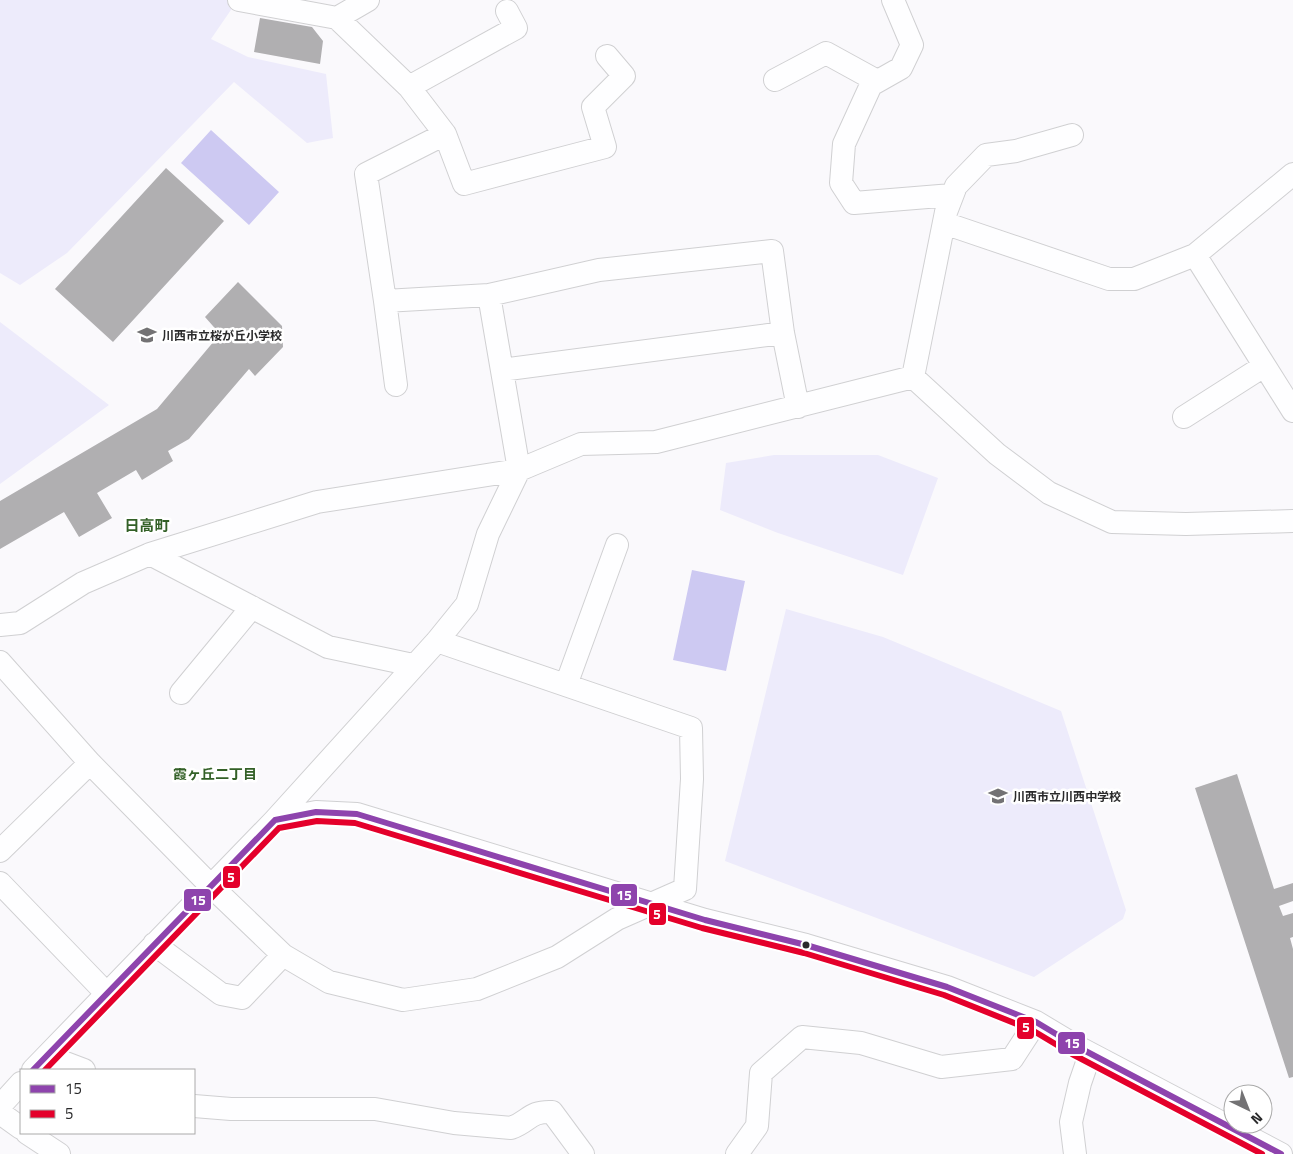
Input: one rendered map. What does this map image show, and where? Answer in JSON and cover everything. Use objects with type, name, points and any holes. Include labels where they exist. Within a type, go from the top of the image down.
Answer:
[{"type":"street","points":[[239,0],[337,18],[409,87],[445,134],[464,184],[605,147],[593,108],[624,76],[607,56]]},
{"type":"street","points":[[337,18],[368,0]]},
{"type":"street","points":[[893,0],[912,45],[901,68],[871,85],[844,144],[841,183],[854,203],[952,195]]},
{"type":"street","points":[[409,87],[516,28],[507,11]]},
{"type":"street","points":[[775,80],[826,53],[877,81]]},
{"type":"street","points":[[396,385],[366,174],[445,134]]},
{"type":"street","points":[[913,377],[944,223],[956,186],[986,155],[1016,151],[1072,135]]},
{"type":"street","points":[[944,223],[1109,279],[1134,279],[1195,255],[1293,174]]},
{"type":"street","points":[[385,301],[489,295],[599,270],[772,251],[783,332],[798,407]]},
{"type":"street","points":[[1195,255],[1293,411]]},
{"type":"street","points":[[40,1063],[274,820],[437,641],[468,604],[488,534],[519,470],[489,295]]},
{"type":"street","points":[[502,370],[783,332]]},
{"type":"street","points":[[1184,417],[1264,366]]},
{"type":"street","points":[[0,626],[20,623],[83,583],[150,554],[317,502],[519,470],[581,444],[656,442],[913,377]]},
{"type":"street","points":[[913,377],[997,454],[1049,493],[1112,522],[1186,524],[1293,521]]},
{"type":"street","points":[[566,685],[617,545]]},
{"type":"street","points":[[150,554],[328,647],[414,665]]},
{"type":"street","points":[[180,692],[252,607]]},
{"type":"street","points":[[0,662],[90,763],[282,955],[328,982],[403,1000],[477,989],[557,957],[617,919],[686,889],[692,779],[691,728],[437,641]]},
{"type":"street","points":[[0,851],[90,763]]},
{"type":"street","points":[[274,820],[316,812],[357,814],[655,903],[705,920],[806,945],[948,987],[1036,1022],[1090,1054],[1281,1154]]},
{"type":"street","points":[[0,883],[107,994]]},
{"type":"street","points":[[154,944],[221,994],[242,998],[282,955]]},
{"type":"street","points":[[737,1154],[757,1126],[761,1073],[802,1037],[861,1043],[941,1067],[1012,1059],[1036,1022]]},
{"type":"street","points":[[1075,1154],[1071,1122],[1080,1083],[1090,1054]]},
{"type":"street","points":[[40,1063],[78,1069]]},
{"type":"street","points":[[0,1106],[20,1084]]},
{"type":"street","points":[[195,1106],[231,1109],[375,1110],[454,1123],[511,1128],[519,1125],[538,1111],[552,1112],[583,1154]]},
{"type":"street","points":[[0,1114],[20,1127]]},
{"type":"street","points":[[29,1134],[59,1154]]},
{"type":"shaded area","points":[[0,0],[231,0],[235,4],[211,39],[248,57],[326,74],[333,138],[307,143],[234,82],[67,253],[20,285],[0,273]]},
{"type":"shaded area","points":[[211,130],[279,192],[249,225],[181,163]]},
{"type":"shaded area","points":[[0,322],[109,405],[0,484]]},
{"type":"shaded area","points":[[774,455],[878,455],[938,478],[903,575],[778,533],[720,510],[726,463]]},
{"type":"shaded area","points":[[692,570],[745,581],[726,671],[673,660]]},
{"type":"shaded area","points":[[786,609],[883,637],[1061,711],[1126,910],[1123,919],[1034,977],[725,861]]},
{"type":"building","points":[[260,18],[312,27],[323,41],[320,64],[254,52]]},
{"type":"building","points":[[166,168],[224,221],[113,342],[55,289]]},
{"type":"building","points":[[238,282],[282,326],[283,347],[255,376],[249,369],[189,439],[168,451],[173,461],[142,480],[136,470],[97,493],[112,518],[79,537],[64,512],[0,549],[0,501],[157,409],[220,334],[205,317]]},
{"type":"building","points":[[1237,774],[1274,889],[1293,883],[1293,901],[1279,906],[1283,916],[1293,913],[1293,937],[1290,938],[1293,949],[1293,1077],[1289,1078],[1195,788]]},
{"type":"transit line","name":"15","points":[[34,1069],[275,820],[316,812],[357,814],[705,920],[806,945],[947,987],[1036,1022],[1076,1046],[1281,1154]]},
{"type":"transit line","name":"5","points":[[46,1069],[279,828],[317,821],[355,823],[702,928],[804,953],[944,995],[1032,1030],[1072,1054],[1262,1154]]},
{"type":"place","name":"川西市立桜が丘小学校","points":[[147,335]]},
{"type":"place","name":"川西市立川西中学校","points":[[998,796]]},
{"type":"district","name":"日高町","points":[[147,525]]},
{"type":"district","name":"霞ヶ丘二丁目","points":[[215,773]]}]
